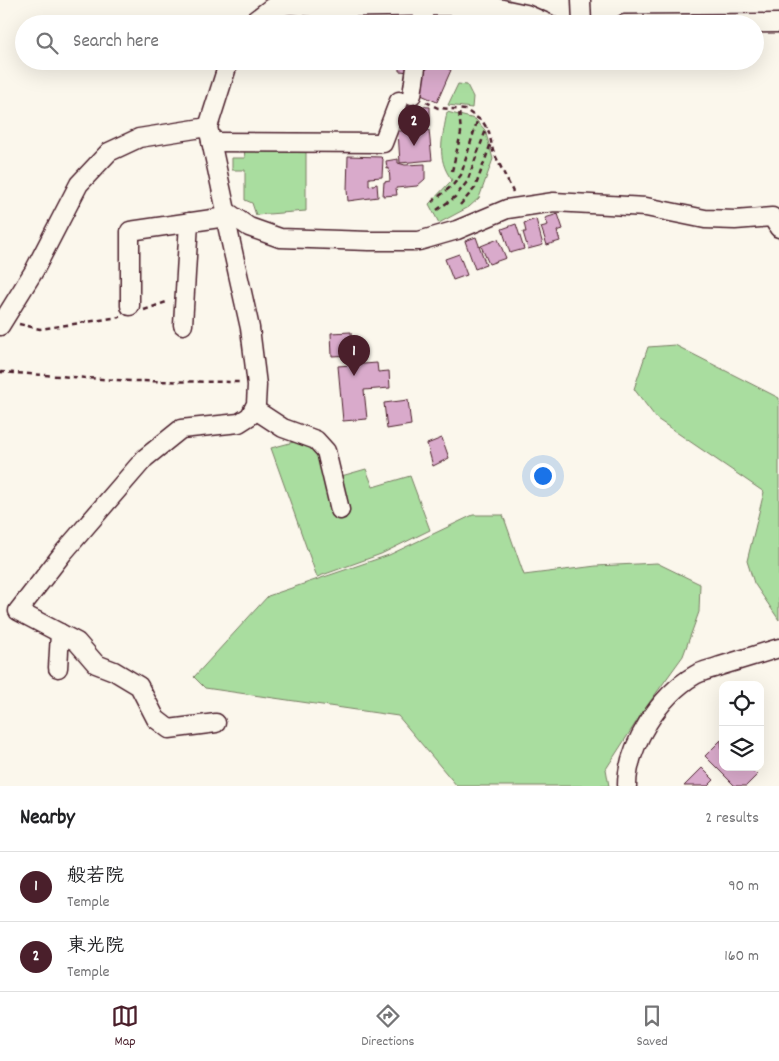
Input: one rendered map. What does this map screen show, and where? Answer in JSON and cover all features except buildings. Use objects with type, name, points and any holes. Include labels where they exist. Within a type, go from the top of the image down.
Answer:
[{"type":"street","points":[[581,0],[582,15]]},
{"type":"street","points":[[262,15],[271,8],[290,2],[323,8],[423,15],[498,8],[528,15]]},
{"type":"street","points":[[764,23],[779,23]]},
{"type":"street","points":[[216,723],[169,729],[156,719],[139,686],[114,671],[96,664],[77,642],[18,611],[63,553],[145,458],[181,429],[239,423],[250,416],[256,404],[257,382],[250,328],[209,134],[227,70]]},
{"type":"street","points":[[2,323],[34,270],[79,184],[109,152],[139,138],[209,134],[383,143],[412,99],[416,70]]},
{"type":"street","points":[[131,312],[130,231],[226,214],[249,227],[280,238],[411,241],[457,230],[506,209],[554,202],[646,207],[705,219],[777,220]]},
{"type":"street","points":[[183,325],[189,222]]},
{"type":"street","points":[[254,409],[283,428],[316,440],[326,450],[340,510]]},
{"type":"street","points":[[58,668],[60,633]]},
{"type":"street","points":[[627,786],[627,775],[635,746],[652,716],[675,690],[695,674],[779,648]]},
{"type":"path","points":[[412,99],[438,108],[466,110],[478,118],[487,127],[493,151],[521,207]]},
{"type":"path","points":[[452,171],[461,133],[459,110]]},
{"type":"path","points":[[432,202],[461,175],[478,118]]},
{"type":"path","points":[[437,210],[455,197],[467,182],[487,127]]},
{"type":"path","points":[[460,205],[475,188],[491,141]]},
{"type":"path","points":[[2,323],[40,329],[131,312],[185,295]]},
{"type":"path","points":[[0,372],[131,381],[257,382]]},
{"type":"green space","points":[[458,84],[467,85],[473,97],[472,108],[448,105]]},
{"type":"green space","points":[[447,112],[475,119],[485,130],[493,159],[479,198],[469,207],[439,223],[429,204],[452,180],[443,164],[442,155],[442,139]]},
{"type":"green space","points":[[244,149],[306,149],[306,211],[256,215],[252,203],[245,200],[245,170],[232,170],[232,158],[245,158]]},
{"type":"green space","points":[[675,345],[779,398],[779,620],[754,583],[747,561],[764,492],[657,419],[634,389],[648,347]]},
{"type":"green space","points":[[305,439],[338,477],[366,469],[373,487],[410,476],[430,530],[381,554],[317,577],[271,448]]},
{"type":"green space","points":[[473,515],[503,515],[524,575],[596,566],[657,563],[700,584],[699,612],[683,656],[644,710],[606,769],[609,786],[457,786],[398,716],[205,688],[194,677],[268,596],[389,555]]},
{"type":"place","name":"東光院","points":[[414,146]]},
{"type":"place","name":"般若院","points":[[354,376]]}]
